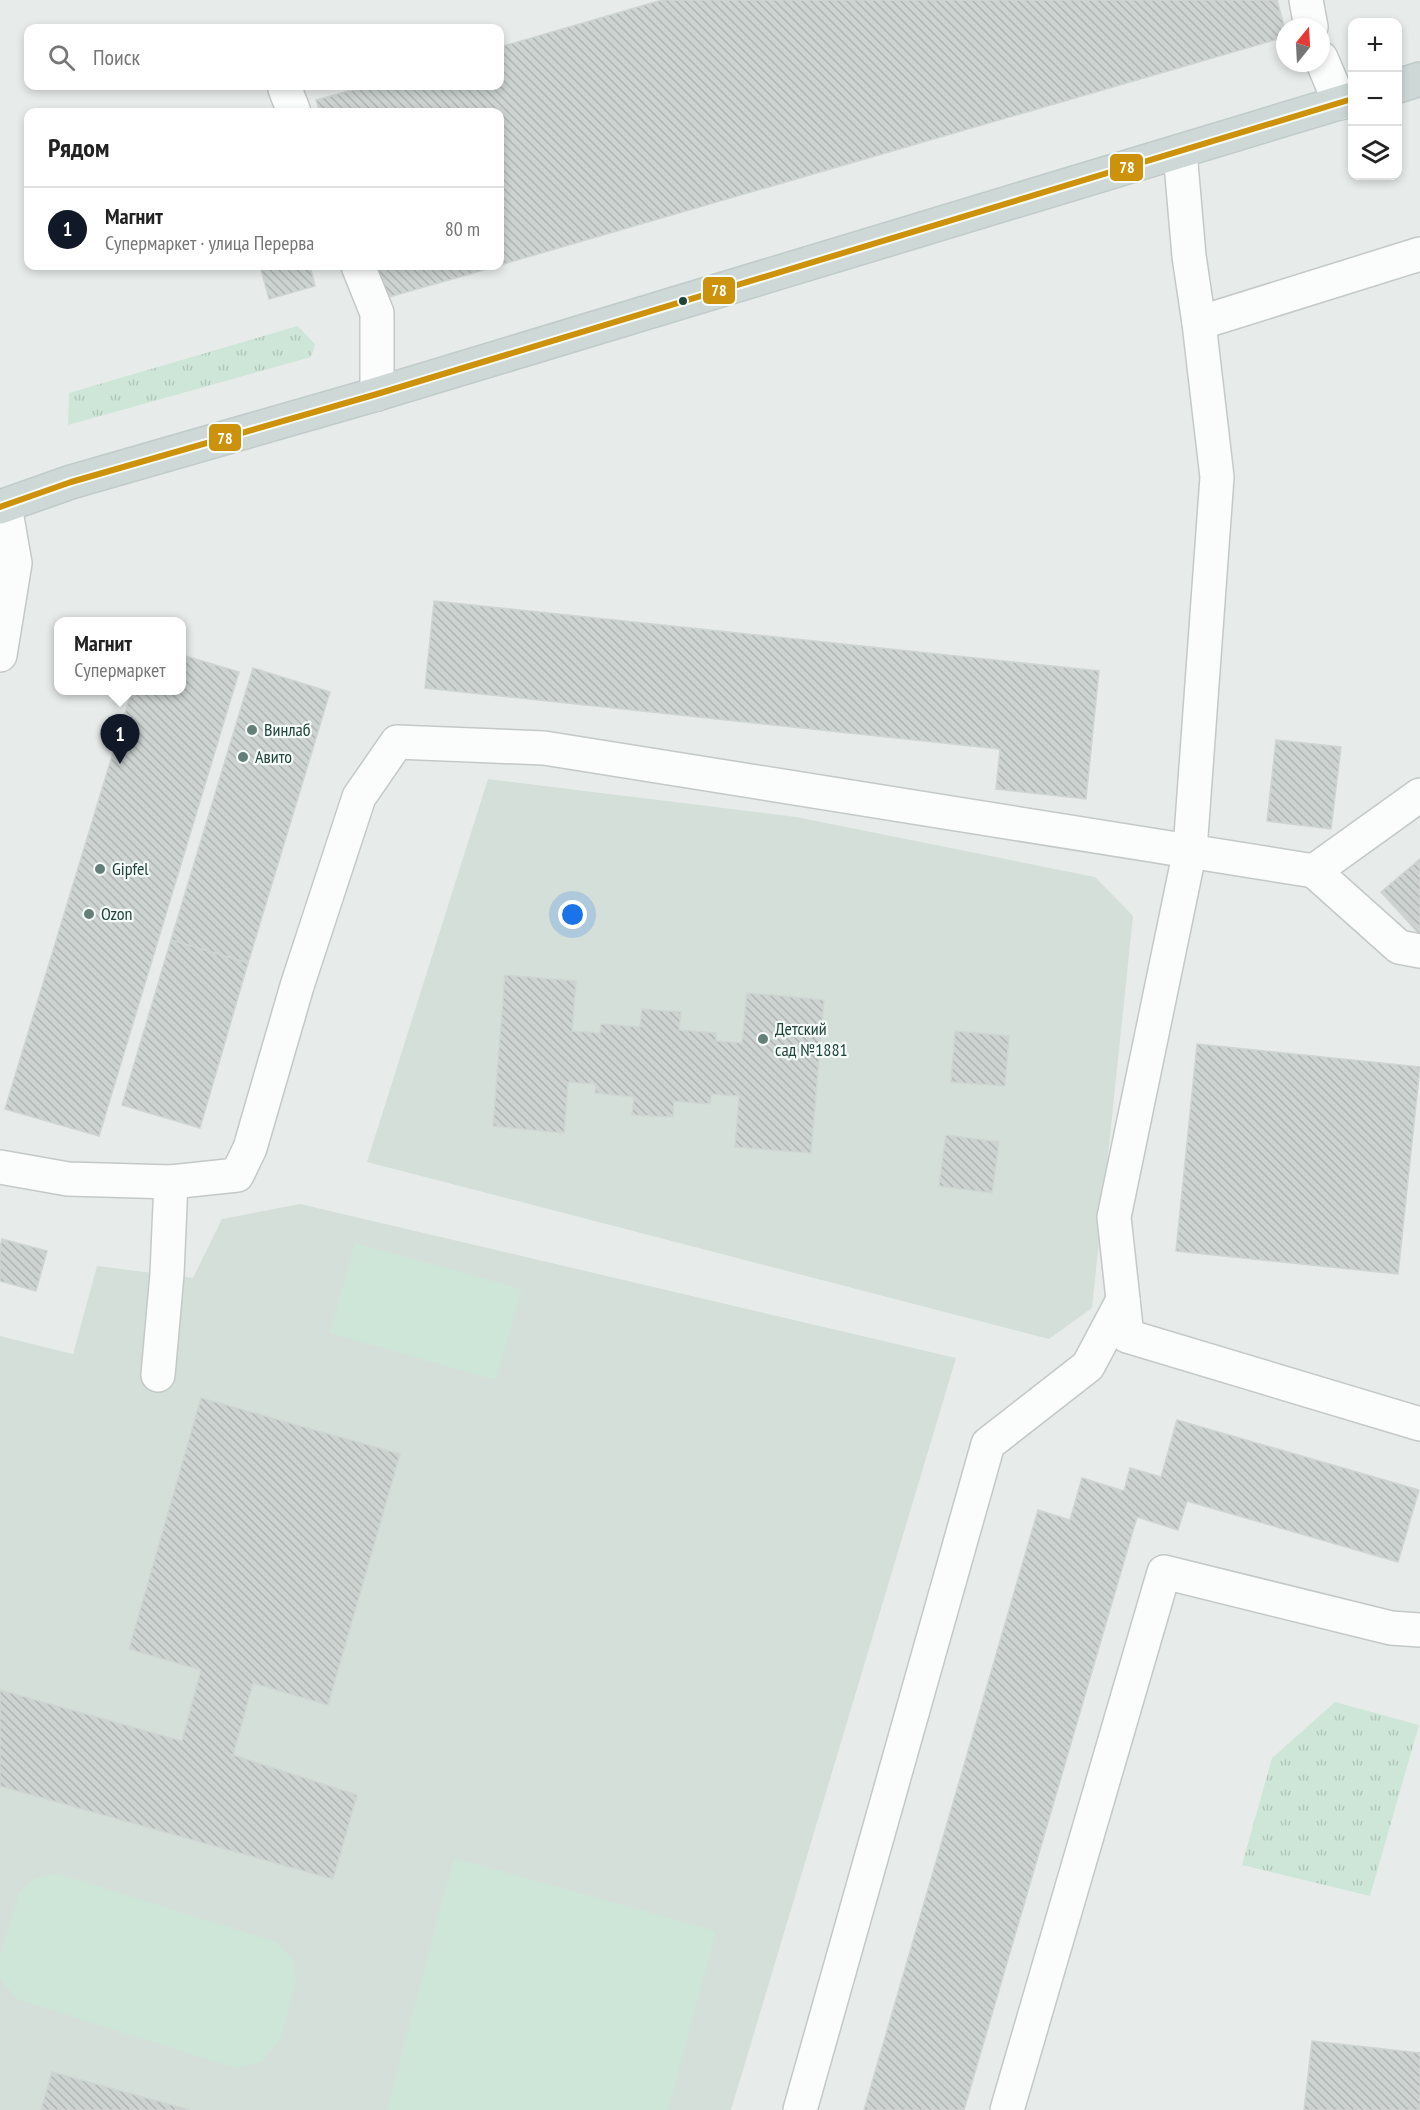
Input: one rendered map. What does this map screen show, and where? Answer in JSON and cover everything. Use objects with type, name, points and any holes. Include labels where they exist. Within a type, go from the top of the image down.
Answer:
[{"type":"main road","points":[[1402,85],[1420,79]]},
{"type":"main road","points":[[2,506],[70,482],[377,394],[1346,101]]},
{"type":"lane","points":[[1306,0],[1309,18]]},
{"type":"lane","points":[[1329,72],[1346,101]]},
{"type":"lane","points":[[1180,152],[1190,256],[1200,323],[1217,477],[1190,850],[1114,1218],[1127,1336],[1420,1424]]},
{"type":"lane","points":[[1200,323],[1420,254]]},
{"type":"lane","points":[[360,270],[377,313],[377,394]]},
{"type":"lane","points":[[0,655],[3,616],[15,563],[2,506]]},
{"type":"lane","points":[[0,1167],[68,1179],[171,1182],[237,1175],[250,1148],[297,986],[359,797],[397,742],[544,748],[1314,871],[1400,947],[1420,951]]},
{"type":"lane","points":[[1314,871],[1420,795]]},
{"type":"lane","points":[[158,1375],[167,1274],[171,1182]]},
{"type":"lane","points":[[800,2110],[988,1444],[1088,1366],[1123,1299]]},
{"type":"lane","points":[[1007,2110],[1164,1572],[1391,1628],[1420,1630]]},
{"type":"shaded area","name":"Детский сад №1881","points":[[488,779],[796,817],[1095,877],[1133,916],[1092,1308],[1049,1339],[367,1162]]},
{"type":"shaded area","points":[[300,1204],[956,1358],[731,2110],[0,2110],[0,1336],[73,1354],[97,1266],[193,1278],[222,1219]]},
{"type":"green space","points":[[298,326],[315,344],[311,357],[68,425],[69,393]]},
{"type":"green space","points":[[355,1243],[522,1289],[496,1380],[330,1333]]},
{"type":"green space","points":[[1335,1702],[1419,1725],[1370,1896],[1242,1865],[1272,1758]]},
{"type":"green space","points":[[454,1858],[716,1931],[668,2110],[387,2110]]},
{"type":"green space","points":[[59,1874],[276,1942],[292,1959],[296,1981],[280,2040],[261,2062],[235,2068],[17,1999],[1,1980],[0,1956],[19,1893],[35,1878]]},
{"type":"building","points":[[662,0],[1277,0],[1282,18],[1276,18],[1276,40],[504,264],[504,108],[319,108],[316,100],[352,90],[504,90],[504,46]]},
{"type":"building","points":[[261,270],[311,270],[315,286],[269,299]]},
{"type":"building","points":[[366,270],[484,270],[375,301]]},
{"type":"building","points":[[434,601],[1099,671],[1086,799],[996,789],[1000,749],[425,688]]},
{"type":"building","points":[[186,656],[239,672],[99,1136],[5,1109],[130,695],[186,695]]},
{"type":"building","points":[[253,668],[330,692],[248,963],[171,940]]},
{"type":"building","points":[[1276,740],[1341,747],[1331,829],[1267,821]]},
{"type":"building","points":[[1420,859],[1420,935],[1381,892]]},
{"type":"building","points":[[171,940],[248,963],[200,1128],[122,1105]]},
{"type":"building","points":[[505,975],[576,981],[572,1031],[600,1033],[601,1024],[640,1027],[642,1009],[681,1012],[679,1030],[716,1033],[716,1041],[742,1043],[747,993],[824,1000],[811,1153],[735,1147],[739,1096],[711,1094],[710,1104],[674,1101],[673,1117],[632,1115],[634,1097],[595,1093],[596,1084],[568,1082],[564,1133],[493,1126]]},
{"type":"building","points":[[955,1031],[1009,1036],[1005,1086],[951,1082]]},
{"type":"building","points":[[1197,1044],[1420,1067],[1398,1274],[1176,1251]]},
{"type":"building","points":[[946,1135],[999,1142],[992,1193],[939,1186]]},
{"type":"building","points":[[2,1239],[47,1251],[36,1291],[0,1281]]},
{"type":"building","points":[[201,1398],[400,1454],[328,1705],[253,1683],[233,1755],[357,1795],[333,1879],[0,1786],[0,1690],[182,1741],[201,1670],[129,1649]]},
{"type":"building","points":[[1177,1420],[1419,1490],[1398,1562],[1187,1501],[1178,1530],[1137,1517],[964,2110],[864,2110],[1038,1510],[1070,1520],[1082,1478],[1124,1491],[1130,1468],[1161,1477]]},
{"type":"building","points":[[1312,2041],[1420,2053],[1420,2110],[1304,2110]]},
{"type":"building","points":[[52,2072],[190,2110],[41,2110]]},
{"type":"transit line","name":"78","points":[[0,507],[71,482],[377,394],[1348,100]]},
{"type":"place","name":"Винлаб","points":[[252,730]]},
{"type":"place","name":"Авито","points":[[243,757]]},
{"type":"place","name":"Магнит","points":[[120,764]]},
{"type":"place","name":"Gipfel","points":[[100,869]]},
{"type":"place","name":"Ozon","points":[[89,914]]},
{"type":"place","name":"Детский сад №1881","points":[[763,1039]]}]
